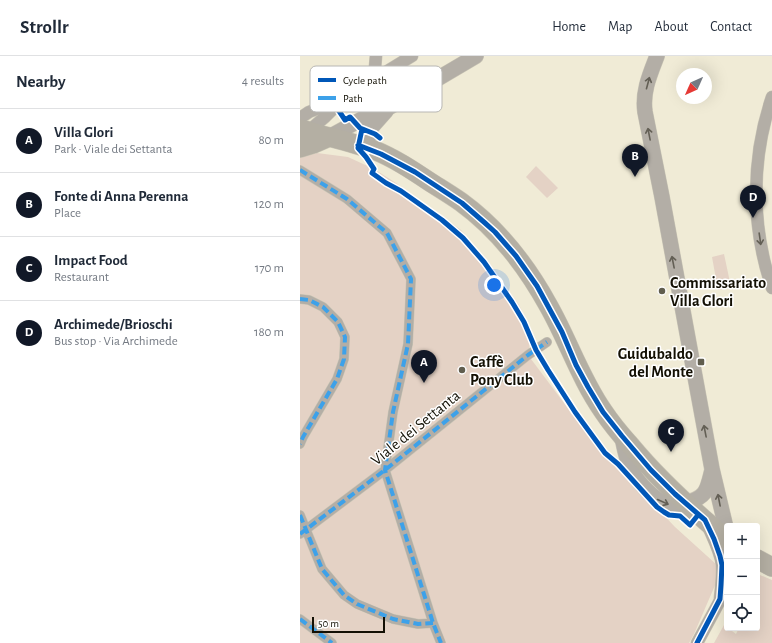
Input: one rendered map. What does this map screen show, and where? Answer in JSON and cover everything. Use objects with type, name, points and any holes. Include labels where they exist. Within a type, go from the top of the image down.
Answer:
[{"type":"main road","points":[[302,129],[381,154],[408,168],[452,196],[485,222],[505,243],[537,286],[562,332],[576,365],[603,412],[652,470],[685,503],[724,536]]},
{"type":"main road","points":[[300,148],[329,137]]},
{"type":"street","points":[[375,66],[376,56]]},
{"type":"street","points":[[395,66],[412,56]]},
{"type":"street","points":[[442,76],[476,56]]},
{"type":"street","points":[[657,56],[645,94],[645,112],[712,469],[725,523]]},
{"type":"street","points":[[772,97],[766,119],[766,145],[757,168],[756,192],[762,254],[772,288]]},
{"type":"street","points":[[302,129],[325,117],[330,112]]},
{"type":"street","points":[[329,137],[360,120],[379,112]]},
{"type":"street","points":[[366,148],[370,129],[385,112]]},
{"type":"street","points":[[300,170],[347,199],[387,233],[411,279],[408,344],[393,412],[385,470],[433,623],[441,643]]},
{"type":"street","points":[[300,299],[309,300],[323,307],[338,322],[345,337],[344,358],[337,379],[300,444]]},
{"type":"street","name":"Viale dei Settanta","points":[[303,532],[385,470],[528,355],[547,342]]},
{"type":"street","points":[[685,503],[699,498],[704,494],[708,488],[712,469]]},
{"type":"street","points":[[300,515],[303,532],[322,569],[344,595],[357,604],[393,619],[418,624],[433,623]]},
{"type":"street","points":[[697,643],[724,596],[721,561],[717,546],[705,520]]},
{"type":"street","points":[[300,619],[332,643]]},
{"type":"shaded area","points":[[317,153],[348,157],[374,169],[461,230],[488,261],[519,305],[532,331],[528,355],[570,411],[575,412],[605,453],[675,527],[717,565],[716,583],[689,643],[300,643],[300,155]]},
{"type":"shaded area","points":[[536,166],[558,188],[547,198],[526,177]]},
{"type":"shaded area","points":[[724,254],[731,287],[718,290],[712,257]]},
{"type":"shaded area","points":[[760,575],[772,580],[772,643],[714,643],[724,625],[724,631],[732,631],[736,634],[738,631],[760,631]]},
{"type":"marked path","points":[[300,170],[347,199],[387,233],[411,279],[408,344],[393,412],[385,470],[433,623],[441,643]]},
{"type":"marked path","points":[[300,299],[309,300],[323,307],[338,322],[345,337],[344,359],[337,379],[300,444]]},
{"type":"marked path","points":[[300,534],[385,470],[528,355],[547,342]]},
{"type":"marked path","points":[[300,515],[322,569],[344,595],[357,604],[393,619],[418,624],[433,623]]},
{"type":"marked path","points":[[300,619],[332,643]]},
{"type":"cycle path","points":[[340,112],[345,120],[350,117],[360,128],[375,134],[380,138]]},
{"type":"cycle path","points":[[362,129],[358,148],[374,169],[372,173],[401,191],[442,220],[463,238],[484,262],[524,322],[536,350],[548,370],[575,412],[605,453],[618,464],[657,507],[664,512],[669,515],[680,516],[690,525],[698,515]]},
{"type":"cycle path","points":[[358,145],[381,154],[415,172],[462,203],[495,232],[516,256],[537,286],[562,332],[576,365],[603,412],[651,470],[675,494],[705,520],[720,556],[722,565],[721,585],[720,599],[697,643]]},
{"type":"place","name":"Fonte di Anna Perenna","points":[[635,177]]},
{"type":"place","name":"Archimede/Brioschi","points":[[753,218]]},
{"type":"place","name":"Commissariato Villa Glori","points":[[662,291]]},
{"type":"place","name":"Guidubaldo del Monte","points":[[701,362]]},
{"type":"place","name":"Caffè Pony Club","points":[[462,370]]},
{"type":"place","name":"Villa Glori","points":[[424,383]]},
{"type":"place","name":"Impact Food","points":[[671,452]]}]
